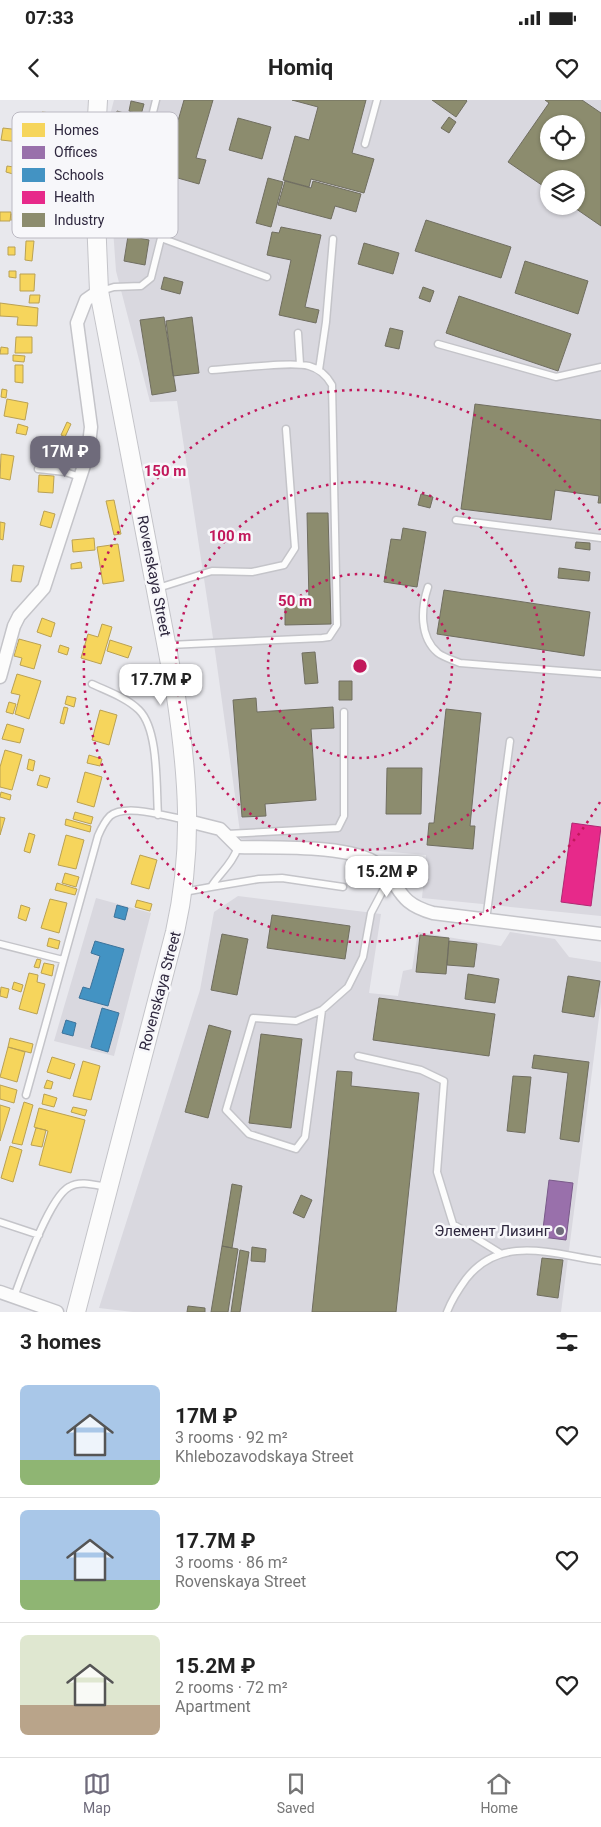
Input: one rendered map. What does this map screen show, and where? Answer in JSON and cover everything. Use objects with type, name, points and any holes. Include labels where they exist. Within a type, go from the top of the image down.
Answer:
[{"type":"main road","name":"Rovenskaya Street","points":[[76,1312],[184,892],[188,821],[183,742],[168,645],[99,291],[97,238]]},
{"type":"street","points":[[0,677],[14,626],[19,616],[44,588],[88,453],[91,427],[77,323],[86,300],[99,291]]},
{"type":"street","points":[[188,821],[220,829],[238,847],[300,846],[358,856],[376,863],[390,877],[401,896],[416,908],[433,913],[601,934]]},
{"type":"street","points":[[0,1292],[56,1312]]},
{"type":"lane","points":[[365,144],[377,100]]},
{"type":"lane","points":[[99,291],[114,287],[141,286],[149,282],[161,238],[268,276]]},
{"type":"lane","points":[[319,370],[326,322],[333,239]]},
{"type":"lane","points":[[298,333],[300,364]]},
{"type":"lane","points":[[438,344],[556,377],[601,367]]},
{"type":"lane","points":[[168,645],[322,638],[329,637],[337,625],[332,385],[319,370],[300,364],[212,370]]},
{"type":"lane","points":[[156,588],[212,571],[252,572],[284,565],[295,548],[286,429]]},
{"type":"lane","points":[[38,469],[66,472],[80,477]]},
{"type":"lane","points":[[456,520],[601,538]]},
{"type":"lane","points":[[428,587],[423,603],[425,634],[438,653],[460,663],[601,674]]},
{"type":"lane","points":[[92,684],[138,709],[148,723],[152,740],[158,815]]},
{"type":"lane","points":[[225,834],[338,828],[344,816],[344,712]]},
{"type":"lane","points":[[486,920],[510,741]]},
{"type":"lane","points":[[26,1095],[98,836],[106,821],[112,815],[120,812],[138,811],[188,821]]},
{"type":"lane","points":[[212,887],[220,872],[234,860],[238,847]]},
{"type":"lane","points":[[322,1010],[305,1137],[296,1149],[249,1134],[226,1110],[253,1018],[296,1021],[322,1010],[348,987],[362,957],[371,913],[390,877]]},
{"type":"lane","points":[[184,892],[259,878],[282,878],[343,887]]},
{"type":"lane","points":[[0,944],[63,960]]},
{"type":"lane","points":[[358,1056],[421,1070],[444,1081],[437,1172],[452,1224],[500,1252]]},
{"type":"lane","points":[[14,1297],[39,1235],[62,1193],[70,1186],[86,1184],[108,1188]]},
{"type":"lane","points":[[0,1222],[39,1235]]},
{"type":"lane","points":[[447,1312],[452,1298],[475,1267],[500,1252],[523,1250],[601,1260]]},
{"type":"shaded area","points":[[114,100],[601,100],[601,916],[422,898],[426,855],[241,839],[177,401],[150,402],[116,271],[114,238],[178,238],[178,112],[111,112]]},
{"type":"shaded area","points":[[238,896],[381,914],[369,993],[398,996],[403,971],[412,969],[418,932],[501,946],[510,932],[555,939],[569,957],[601,962],[601,1002],[561,1312],[133,1312],[99,1308],[200,990],[214,912]]},
{"type":"shaded area","points":[[96,898],[151,913],[114,1056],[54,1041]]},
{"type":"building: Homes","points":[[3,128],[12,129],[12,141],[1,140]]},
{"type":"building: Homes","points":[[7,166],[12,167],[12,174],[6,172]]},
{"type":"building: Homes","points":[[0,212],[11,212],[10,221],[0,221]]},
{"type":"building: Homes","points":[[26,241],[34,241],[32,261],[25,260]]},
{"type":"building: Homes","points":[[8,247],[15,247],[15,255],[8,255]]},
{"type":"building: Homes","points":[[9,271],[16,271],[16,278],[9,277]]},
{"type":"building: Homes","points":[[20,274],[35,274],[34,291],[20,291]]},
{"type":"building: Homes","points":[[30,295],[40,295],[39,303],[29,303]]},
{"type":"building: Homes","points":[[0,303],[38,308],[37,326],[17,325],[18,317],[0,316]]},
{"type":"building: Homes","points":[[16,337],[32,337],[32,353],[15,353]]},
{"type":"building: Homes","points":[[1,347],[8,348],[8,354],[0,354]]},
{"type":"building: Homes","points":[[13,355],[25,356],[24,362],[13,361]]},
{"type":"building: Homes","points":[[15,365],[23,365],[23,383],[15,382]]},
{"type":"building: Homes","points":[[2,389],[7,390],[6,398],[1,397]]},
{"type":"building: Homes","points":[[7,399],[28,403],[25,420],[4,416]]},
{"type":"building: Homes","points":[[67,422],[71,424],[65,437],[61,435]]},
{"type":"building: Homes","points":[[18,424],[28,427],[26,435],[16,433]]},
{"type":"building: Homes","points":[[62,444],[79,447],[77,458],[60,455]]},
{"type":"building: Homes","points":[[1,454],[14,456],[10,480],[0,478]]},
{"type":"building: Homes","points":[[71,460],[81,461],[80,467],[70,466]]},
{"type":"building: Homes","points":[[39,475],[54,476],[53,493],[38,492]]},
{"type":"building: Homes","points":[[114,500],[121,534],[114,535],[106,501]]},
{"type":"building: Homes","points":[[44,511],[55,514],[51,528],[40,525]]},
{"type":"building: Homes","points":[[0,522],[5,523],[3,540],[0,539]]},
{"type":"building: Homes","points":[[94,538],[95,550],[73,552],[72,540]]},
{"type":"building: Homes","points":[[118,544],[124,581],[103,584],[97,547]]},
{"type":"building: Homes","points":[[81,562],[82,568],[71,569],[71,564]]},
{"type":"building: Homes","points":[[13,565],[24,566],[21,582],[11,581]]},
{"type":"building: Homes","points":[[42,618],[55,623],[51,637],[37,632]]},
{"type":"building: Homes","points":[[102,624],[112,627],[101,664],[81,658],[88,634],[98,637]]},
{"type":"building: Homes","points":[[19,639],[41,645],[34,669],[20,665],[22,658],[14,656]]},
{"type":"building: Homes","points":[[110,640],[132,647],[128,658],[107,651]]},
{"type":"building: Homes","points":[[60,645],[69,648],[67,655],[58,652]]},
{"type":"building: Homes","points":[[17,674],[41,681],[29,719],[15,714],[20,695],[11,693]]},
{"type":"building: Homes","points":[[67,696],[76,698],[74,707],[65,704]]},
{"type":"building: Homes","points":[[9,702],[16,704],[13,714],[6,712]]},
{"type":"building: Homes","points":[[64,707],[68,708],[64,724],[60,723]]},
{"type":"building: Homes","points":[[100,710],[117,715],[109,745],[92,740]]},
{"type":"building: Homes","points":[[7,724],[24,729],[20,743],[2,739]]},
{"type":"building: Homes","points":[[5,750],[22,755],[12,790],[0,787],[0,767]]},
{"type":"building: Homes","points":[[89,755],[102,759],[100,766],[87,763]]},
{"type":"building: Homes","points":[[29,759],[35,761],[33,771],[27,769]]},
{"type":"building: Homes","points":[[85,772],[102,777],[94,807],[77,802]]},
{"type":"building: Homes","points":[[40,775],[50,778],[47,788],[37,785]]},
{"type":"building: Homes","points":[[1,792],[11,795],[10,800],[0,797]]},
{"type":"building: Homes","points":[[75,812],[93,817],[91,824],[73,819]]},
{"type":"building: Homes","points":[[0,817],[5,818],[0,835]]},
{"type":"building: Homes","points":[[66,819],[91,826],[90,832],[65,825]]},
{"type":"building: Homes","points":[[29,833],[35,835],[30,853],[24,851]]},
{"type":"building: Homes","points":[[66,835],[84,840],[76,869],[58,865]]},
{"type":"building: Homes","points":[[140,855],[157,860],[149,889],[131,884]]},
{"type":"building: Homes","points":[[65,873],[79,877],[76,887],[62,883]]},
{"type":"building: Homes","points":[[57,883],[77,889],[75,895],[55,890]]},
{"type":"building: Homes","points":[[50,899],[67,903],[59,933],[41,928]]},
{"type":"building: Homes","points":[[137,900],[152,904],[150,911],[135,907]]},
{"type":"building: Homes","points":[[21,905],[30,908],[26,921],[18,918]]},
{"type":"building: Homes","points":[[49,938],[60,941],[58,949],[47,946]]},
{"type":"building: Homes","points":[[37,959],[41,960],[39,968],[34,967]]},
{"type":"building: Homes","points":[[44,963],[54,965],[52,976],[41,973]]},
{"type":"building: Homes","points":[[29,973],[38,975],[37,982],[45,984],[37,1014],[19,1009]]},
{"type":"building: Homes","points":[[14,982],[23,985],[21,992],[12,989]]},
{"type":"building: Homes","points":[[1,987],[9,989],[7,998],[0,996]]},
{"type":"building: Homes","points":[[10,1038],[33,1044],[31,1053],[8,1047]]},
{"type":"building: Homes","points":[[8,1047],[25,1052],[17,1082],[0,1077]]},
{"type":"building: Homes","points":[[52,1057],[75,1064],[70,1079],[47,1072]]},
{"type":"building: Homes","points":[[83,1061],[100,1066],[91,1100],[73,1096]]},
{"type":"building: Homes","points":[[47,1080],[53,1082],[51,1089],[44,1088]]},
{"type":"building: Homes","points":[[0,1085],[17,1090],[14,1103],[0,1099]]},
{"type":"building: Homes","points":[[44,1094],[57,1098],[54,1107],[42,1104]]},
{"type":"building: Homes","points":[[24,1102],[33,1105],[22,1145],[12,1143]]},
{"type":"building: Homes","points":[[0,1105],[10,1108],[0,1141]]},
{"type":"building: Homes","points":[[73,1107],[87,1110],[85,1116],[71,1112]]},
{"type":"building: Homes","points":[[39,1108],[85,1120],[71,1173],[39,1165],[48,1131],[34,1127]]},
{"type":"building: Homes","points":[[36,1128],[46,1130],[42,1147],[31,1145]]},
{"type":"building: Homes","points":[[10,1146],[22,1150],[13,1182],[1,1178]]},
{"type":"building: Offices","points":[[549,1180],[573,1183],[566,1240],[542,1237]]},
{"type":"building: Schools","points":[[117,905],[128,908],[125,920],[114,917]]},
{"type":"building: Schools","points":[[95,941],[124,949],[108,1006],[79,998],[83,987],[90,989],[100,956],[91,953]]},
{"type":"building: Schools","points":[[102,1008],[119,1013],[108,1052],[91,1047]]},
{"type":"building: Schools","points":[[66,1020],[76,1023],[73,1036],[62,1033]]},
{"type":"building: Health","points":[[572,823],[601,827],[591,906],[561,902]]},
{"type":"building: Industry","points":[[184,100],[213,100],[196,158],[206,160],[199,184],[178,178],[178,121]]},
{"type":"building: Industry","points":[[292,100],[366,100],[352,153],[374,159],[364,193],[311,179],[309,187],[283,180],[295,136],[309,140],[318,107]]},
{"type":"building: Industry","points":[[432,100],[466,100],[467,101],[456,117]]},
{"type":"building: Industry","points":[[545,100],[582,100],[601,113],[601,226],[585,215],[585,170],[540,170],[540,184],[508,162],[540,116],[540,160],[585,160],[585,115],[541,115],[549,103]]},
{"type":"building: Industry","points":[[131,101],[144,104],[142,112],[129,111]]},
{"type":"building: Industry","points":[[449,117],[456,122],[449,133],[441,128]]},
{"type":"building: Industry","points":[[238,118],[271,127],[262,159],[229,150]]},
{"type":"building: Industry","points":[[268,178],[283,182],[271,227],[256,223]]},
{"type":"building: Industry","points":[[285,181],[311,188],[313,181],[361,194],[356,212],[335,206],[331,219],[278,205]]},
{"type":"building: Industry","points":[[426,220],[511,247],[501,278],[415,251]]},
{"type":"building: Industry","points":[[281,227],[321,235],[305,307],[319,310],[316,323],[279,315],[291,260],[267,255],[272,232],[279,233]]},
{"type":"building: Industry","points":[[128,238],[149,240],[145,265],[124,261]]},
{"type":"building: Industry","points":[[364,243],[399,253],[393,274],[358,264]]},
{"type":"building: Industry","points":[[525,261],[588,281],[578,314],[515,293]]},
{"type":"building: Industry","points":[[164,277],[183,282],[180,294],[161,289]]},
{"type":"building: Industry","points":[[423,287],[434,291],[430,302],[419,298]]},
{"type":"building: Industry","points":[[459,296],[571,334],[558,371],[446,333]]},
{"type":"building: Industry","points":[[164,317],[176,391],[152,395],[140,320]]},
{"type":"building: Industry","points":[[192,317],[199,373],[173,376],[166,321]]},
{"type":"building: Industry","points":[[390,328],[403,331],[399,349],[385,346]]},
{"type":"building: Industry","points":[[475,404],[601,420],[601,503],[598,503],[599,496],[555,490],[551,520],[461,509]]},
{"type":"building: Industry","points":[[421,494],[433,497],[430,508],[418,505]]},
{"type":"building: Industry","points":[[307,513],[328,513],[331,624],[285,625],[285,601],[309,601]]},
{"type":"building: Industry","points":[[403,528],[426,532],[417,587],[384,582],[391,539],[401,540]]},
{"type":"building: Industry","points":[[576,542],[590,543],[590,550],[575,548]]},
{"type":"building: Industry","points":[[559,568],[590,572],[589,581],[558,578]]},
{"type":"building: Industry","points":[[444,590],[590,612],[584,656],[437,634]]},
{"type":"building: Industry","points":[[315,652],[318,683],[305,684],[302,653]]},
{"type":"building: Industry","points":[[339,681],[352,681],[352,700],[339,700]]},
{"type":"building: Industry","points":[[256,698],[257,712],[333,707],[334,728],[311,729],[316,800],[265,804],[266,816],[242,817],[233,700]]},
{"type":"building: Industry","points":[[446,709],[481,713],[470,826],[475,826],[473,849],[427,845],[429,823],[434,823]]},
{"type":"building: Industry","points":[[387,768],[422,768],[421,814],[386,814]]},
{"type":"building: Industry","points":[[272,915],[350,926],[345,959],[267,948]]},
{"type":"building: Industry","points":[[222,934],[248,939],[237,995],[211,990]]},
{"type":"building: Industry","points":[[420,935],[449,938],[446,974],[416,972]]},
{"type":"building: Industry","points":[[449,941],[477,944],[474,967],[447,965]]},
{"type":"building: Industry","points":[[468,974],[499,979],[495,1003],[465,999]]},
{"type":"building: Industry","points":[[568,976],[600,981],[594,1017],[562,1012]]},
{"type":"building: Industry","points":[[379,998],[495,1014],[489,1056],[373,1040]]},
{"type":"building: Industry","points":[[209,1025],[231,1031],[208,1118],[185,1112]]},
{"type":"building: Industry","points":[[261,1034],[302,1039],[291,1128],[249,1123]]},
{"type":"building: Industry","points":[[534,1055],[589,1062],[579,1142],[560,1139],[568,1073],[532,1068]]},
{"type":"building: Industry","points":[[337,1071],[352,1072],[351,1086],[419,1093],[396,1312],[312,1312]]},
{"type":"building: Industry","points":[[513,1076],[531,1077],[525,1133],[507,1131]]},
{"type":"building: Industry","points":[[232,1184],[242,1186],[232,1248],[222,1246]]},
{"type":"building: Industry","points":[[301,1195],[312,1200],[304,1218],[293,1213]]},
{"type":"building: Industry","points":[[222,1246],[238,1249],[228,1312],[211,1312]]},
{"type":"building: Industry","points":[[252,1247],[266,1249],[265,1262],[251,1261]]},
{"type":"building: Industry","points":[[240,1250],[249,1252],[240,1312],[231,1312]]},
{"type":"building: Industry","points":[[542,1258],[563,1260],[558,1298],[537,1295]]},
{"type":"building: Industry","points":[[188,1306],[205,1308],[205,1312],[187,1312]]},
{"type":"place","name":"Элемент Лизинг","points":[[560,1231]]}]
